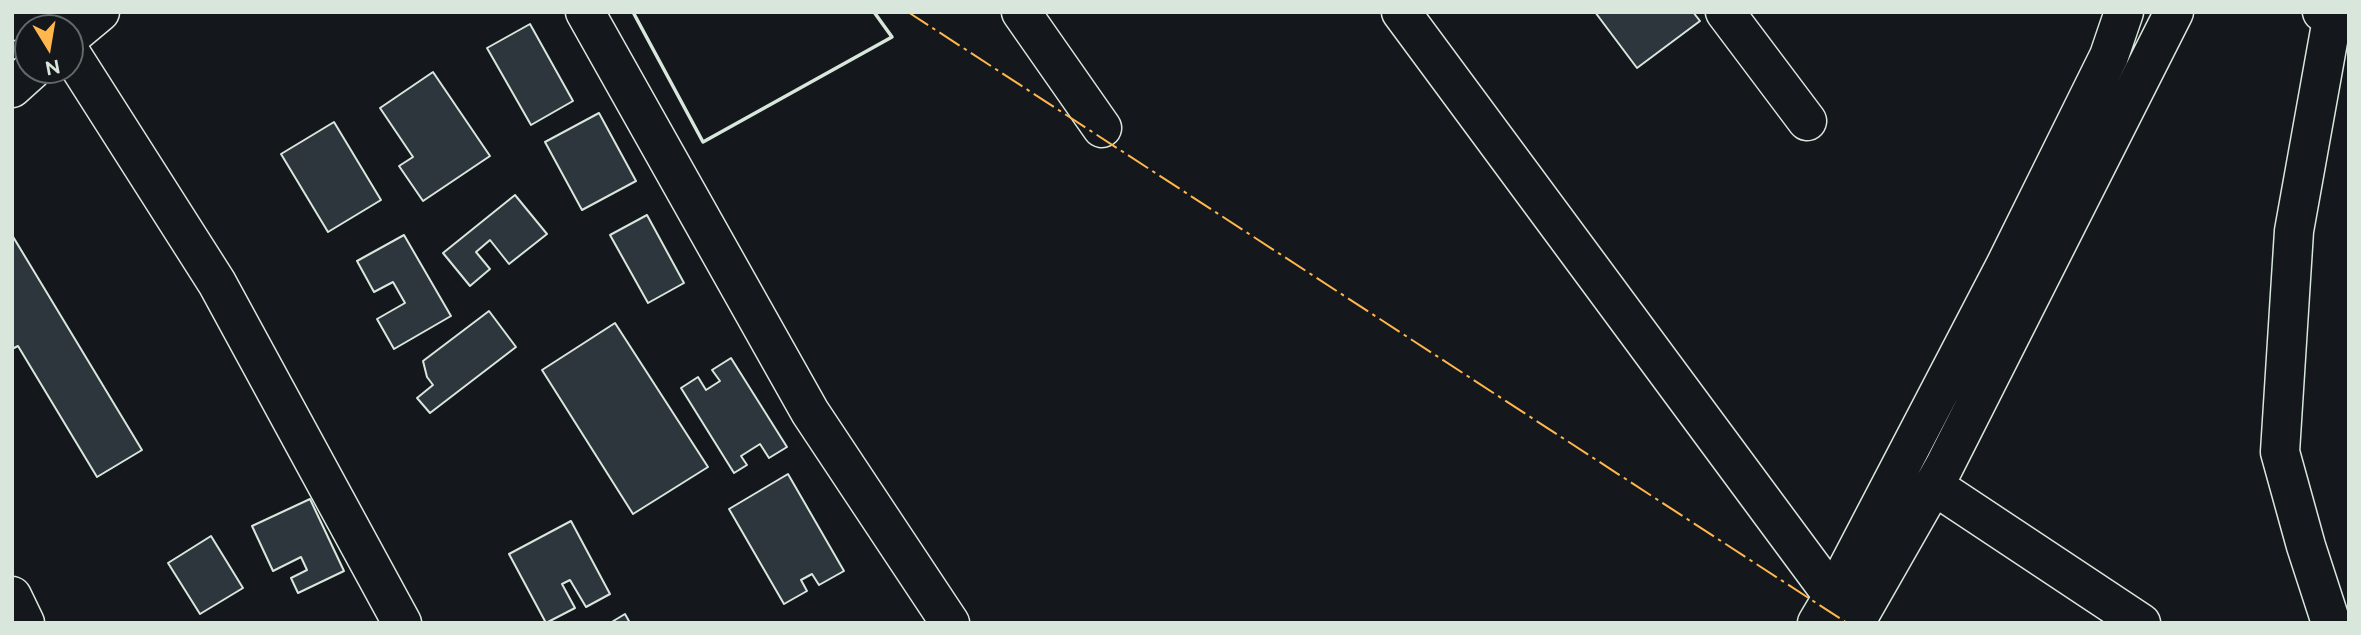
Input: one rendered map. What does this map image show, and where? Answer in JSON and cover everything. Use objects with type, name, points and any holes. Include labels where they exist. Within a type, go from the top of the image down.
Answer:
[{"type":"street","points":[[12,21],[23,12]]},
{"type":"street","points":[[84,25],[100,12]]},
{"type":"street","points":[[585,12],[810,412],[950,623]]},
{"type":"street","points":[[1021,12],[1102,128]]},
{"type":"street","points":[[1401,12],[1842,612]]},
{"type":"street","points":[[1725,12],[1807,121]]},
{"type":"street","points":[[1842,612],[2005,267],[2109,56],[2124,12]]},
{"type":"street","points":[[1842,612],[1933,485],[2174,12]]},
{"type":"street","points":[[2330,623],[2280,452],[2294,231],[2335,19]]},
{"type":"street","points":[[84,74],[217,283],[402,623]]},
{"type":"street","points":[[1933,485],[2141,623]]},
{"type":"street","points":[[12,596],[25,623]]},
{"type":"building","points":[[1595,12],[1693,12],[1700,21],[1637,68]]},
{"type":"building","points":[[530,24],[573,101],[531,125],[487,48]]},
{"type":"building","points":[[433,72],[490,156],[423,201],[399,166],[413,157],[380,108]]},
{"type":"building","points":[[599,113],[636,181],[582,210],[545,142]]},
{"type":"building","points":[[334,122],[381,200],[328,232],[281,154]]},
{"type":"building","points":[[515,195],[547,234],[509,264],[490,240],[476,252],[490,269],[470,286],[443,253]]},
{"type":"building","points":[[647,215],[684,283],[648,303],[610,235]]},
{"type":"building","points":[[12,235],[142,450],[97,477],[18,346],[12,349]]},
{"type":"building","points":[[404,235],[451,316],[394,349],[377,319],[405,303],[393,282],[374,292],[357,261]]},
{"type":"building","points":[[489,311],[516,347],[430,413],[417,398],[433,385],[427,377],[423,361]]},
{"type":"building","points":[[615,323],[708,467],[633,514],[542,370]]},
{"type":"building","points":[[731,358],[787,447],[769,458],[760,444],[741,456],[747,465],[734,473],[681,388],[698,377],[706,390],[720,381],[712,370]]},
{"type":"building","points":[[788,474],[844,571],[819,585],[812,574],[801,580],[807,591],[784,604],[729,509]]},
{"type":"building","points":[[310,499],[344,571],[298,593],[291,578],[307,570],[301,557],[273,571],[252,526]]},
{"type":"building","points":[[571,521],[610,594],[586,607],[570,580],[562,584],[575,608],[546,623],[509,554]]},
{"type":"building","points":[[211,536],[243,588],[200,614],[168,563]]},
{"type":"building","points":[[625,614],[630,623],[610,623]]},
{"type":"wall","points":[[633,12],[703,142],[892,37],[874,12]]},
{"type":"power","points":[[908,12],[1847,623]]}]
